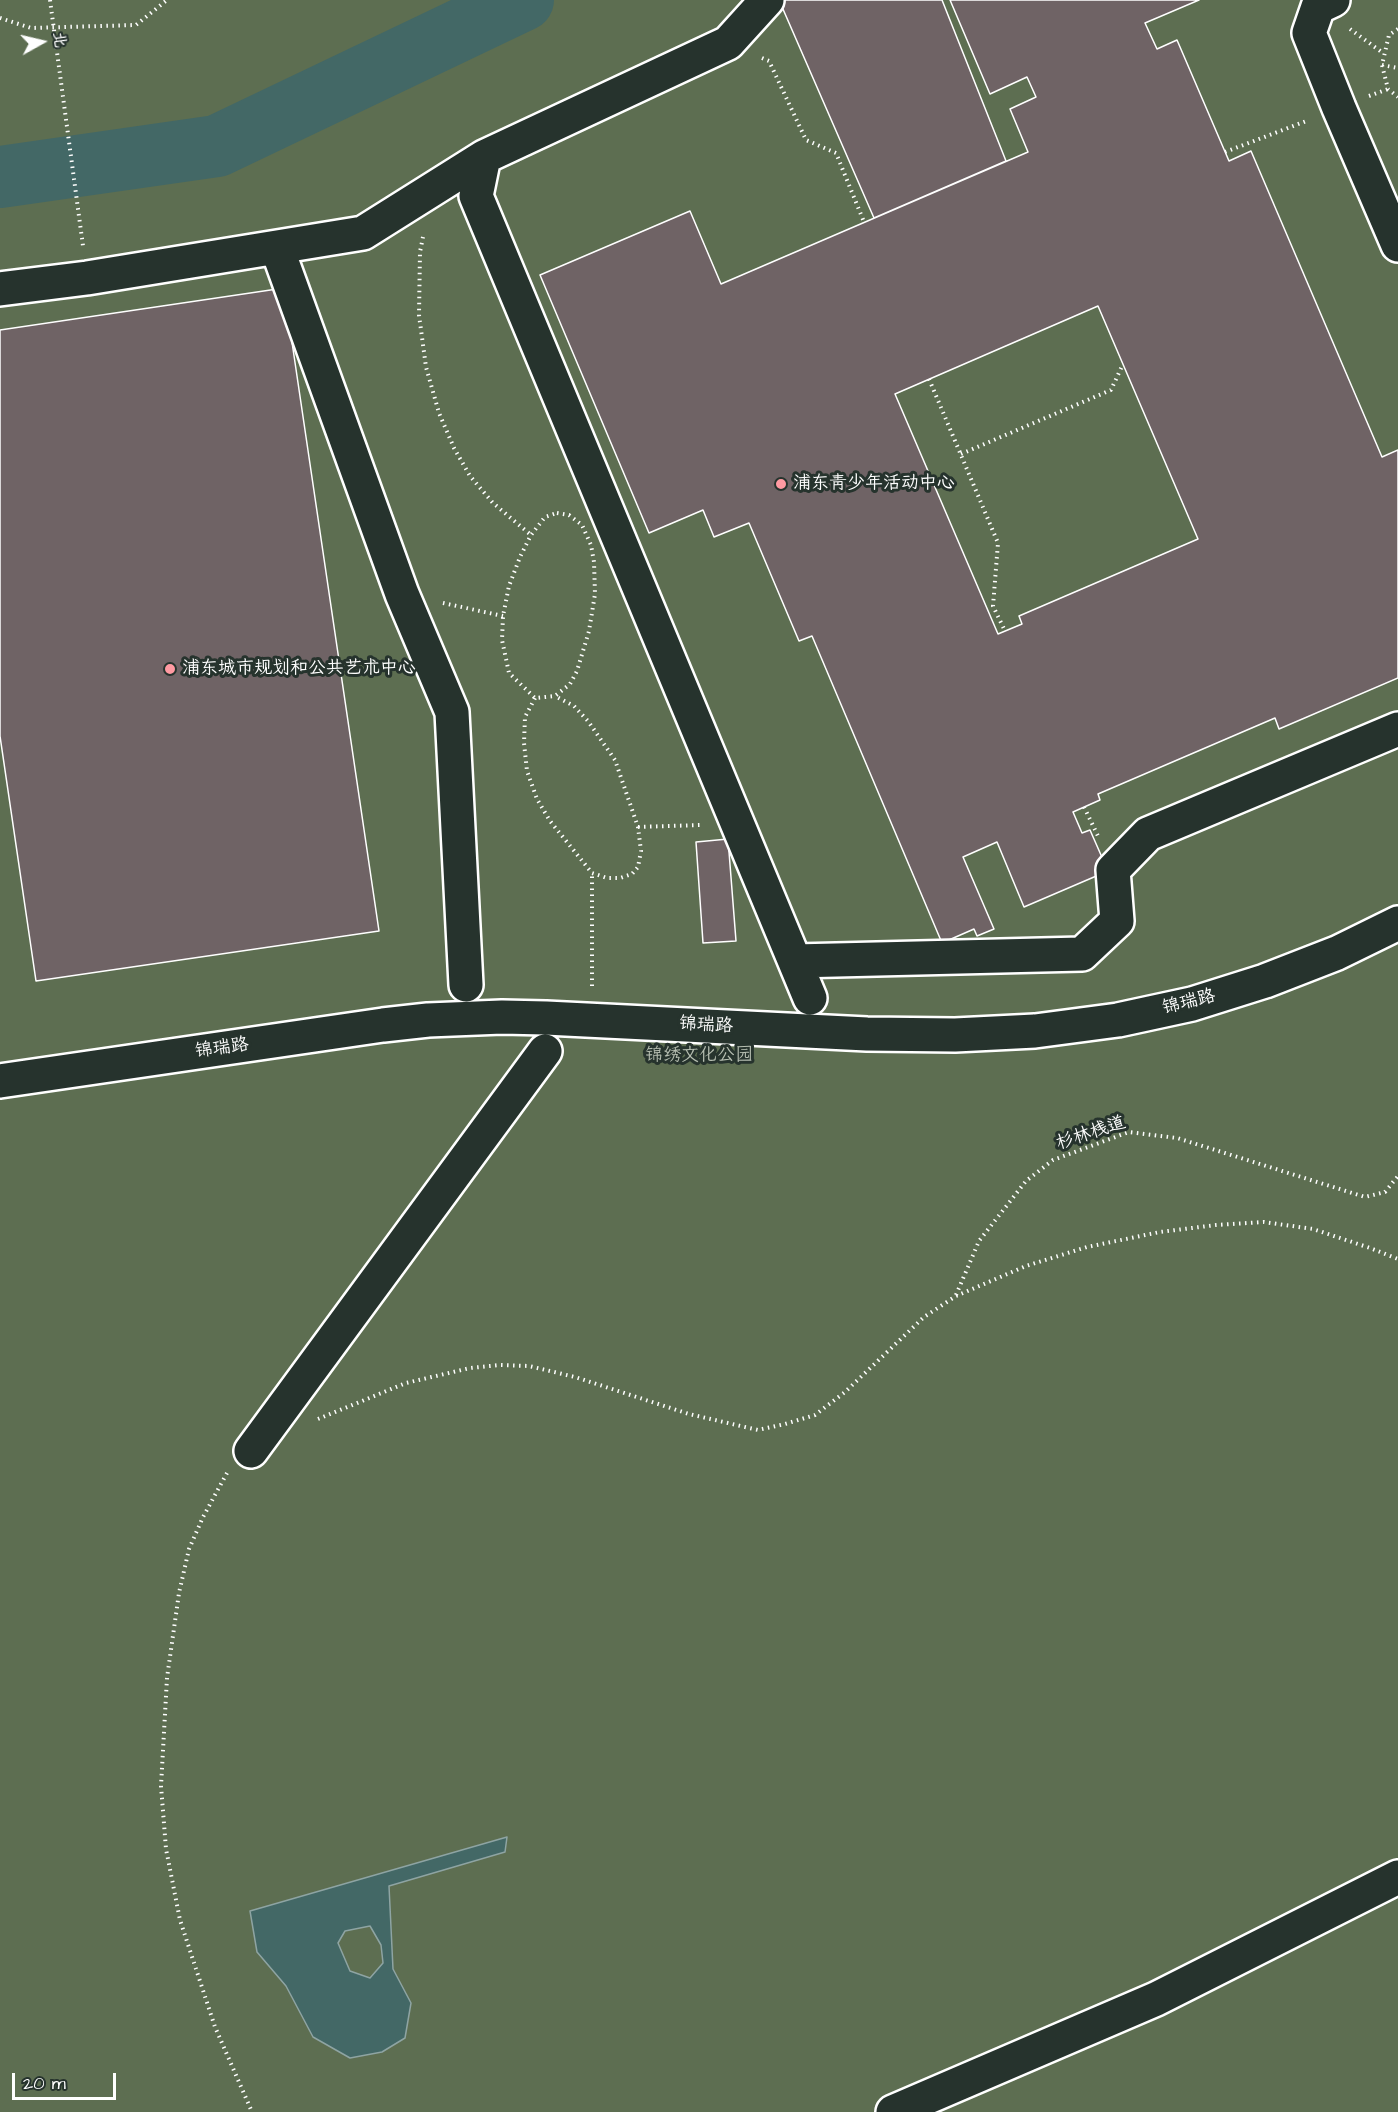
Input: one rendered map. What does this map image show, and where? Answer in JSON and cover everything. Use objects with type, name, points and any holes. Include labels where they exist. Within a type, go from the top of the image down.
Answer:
[{"type":"street","points":[[0,289],[87,278],[363,232],[484,157],[728,44],[767,0]]},
{"type":"street","points":[[1333,0],[1318,7],[1310,33],[1339,108],[1398,245]]},
{"type":"street","points":[[484,157],[476,196],[810,998]]},
{"type":"street","points":[[277,248],[402,594],[452,712],[466,985]]},
{"type":"street","points":[[795,961],[1082,954],[1117,921],[1113,870],[1148,834],[1398,729]]},
{"type":"street","name":"锦瑞路","points":[[0,1081],[429,1020],[546,1018],[867,1034],[956,1035],[1035,1031],[1118,1020],[1192,1004],[1265,981],[1337,953],[1398,923]]},
{"type":"street","points":[[251,1451],[545,1051]]},
{"type":"street","points":[[893,2112],[1156,1999],[1398,1877]]},
{"type":"path","points":[[50,0],[87,278]]},
{"type":"path","points":[[0,18],[32,28],[136,25],[167,0]]},
{"type":"path","points":[[1398,29],[1389,35],[1382,64],[1388,88],[1398,97]]},
{"type":"path","points":[[728,44],[769,61],[806,140],[836,153],[864,222]]},
{"type":"path","points":[[1382,64],[1398,68]]},
{"type":"path","points":[[433,189],[420,252],[419,315],[426,368],[439,413],[454,448],[470,476],[493,503],[531,535]]},
{"type":"path","points":[[961,454],[1111,390],[1123,363]]},
{"type":"path","points":[[929,379],[998,543],[993,606],[1005,631]]},
{"type":"path","points":[[557,513],[569,516],[582,525],[591,545],[595,594],[589,631],[577,671],[570,684],[555,696],[535,698],[509,673],[502,640],[503,616],[509,586],[531,535],[545,517],[557,513]]},
{"type":"path","points":[[402,594],[503,616]]},
{"type":"path","points":[[535,698],[525,717],[524,743],[527,771],[537,799],[550,821],[592,873],[607,878],[620,878],[632,874],[638,867],[641,851],[638,827],[615,760],[588,721],[574,706],[555,696]]},
{"type":"path","points":[[638,827],[738,824]]},
{"type":"path","points":[[592,873],[592,986]]},
{"type":"path","name":"杉林栈道","points":[[956,1296],[979,1241],[1026,1181],[1053,1160],[1130,1132],[1177,1138],[1365,1197],[1386,1192],[1398,1176]]},
{"type":"path","points":[[314,1420],[406,1383],[470,1368],[500,1365],[529,1366],[575,1377],[689,1414],[758,1430],[815,1415],[845,1392],[924,1317],[956,1296],[1026,1266],[1087,1247],[1160,1232],[1264,1222],[1313,1229],[1398,1259]]},
{"type":"path","points":[[251,1451],[224,1476],[202,1517],[189,1549],[179,1593],[167,1678],[160,1786],[166,1849],[180,1920],[215,2027],[252,2112]]},
{"type":"green space","name":"锦绣文化公园","points":[[0,0],[1398,0],[1398,2112],[0,2112]]},
{"type":"water","points":[[507,1837],[505,1852],[389,1886],[393,1969],[411,2003],[405,2038],[382,2052],[350,2058],[313,2037],[286,1986],[257,1952],[250,1911]],"holes":[[[370,1926],[381,1945],[383,1963],[370,1978],[350,1971],[338,1943],[345,1931]]]},
{"type":"building","points":[[779,0],[942,0],[1006,161],[874,218]]},
{"type":"building","name":"浦东青少年活动中心","points":[[950,0],[1199,0],[1145,23],[1157,49],[1177,40],[1229,161],[1251,151],[1382,457],[1398,450],[1398,678],[1279,729],[1275,718],[1098,794],[1100,800],[1073,812],[1082,833],[1090,830],[1108,871],[1024,907],[997,842],[963,857],[994,929],[977,936],[974,929],[942,943],[812,636],[799,641],[749,523],[714,537],[703,510],[649,533],[540,275],[690,211],[721,284],[1028,152],[1010,109],[1036,97],[1027,77],[990,94]],"holes":[[[1098,306],[1198,539],[1019,616],[1022,624],[998,634],[895,394]]]},
{"type":"building","name":"浦东城市规划和公共艺术中心","points":[[284,288],[379,931],[36,981],[0,736],[0,330]]},
{"type":"building","points":[[728,839],[736,941],[703,943],[696,842]]},
{"type":"waterway","points":[[0,177],[217,146],[523,0]]},
{"type":"place","name":"浦东青少年活动中心","points":[[781,484]]},
{"type":"place","name":"浦东城市规划和公共艺术中心","points":[[170,669]]}]
